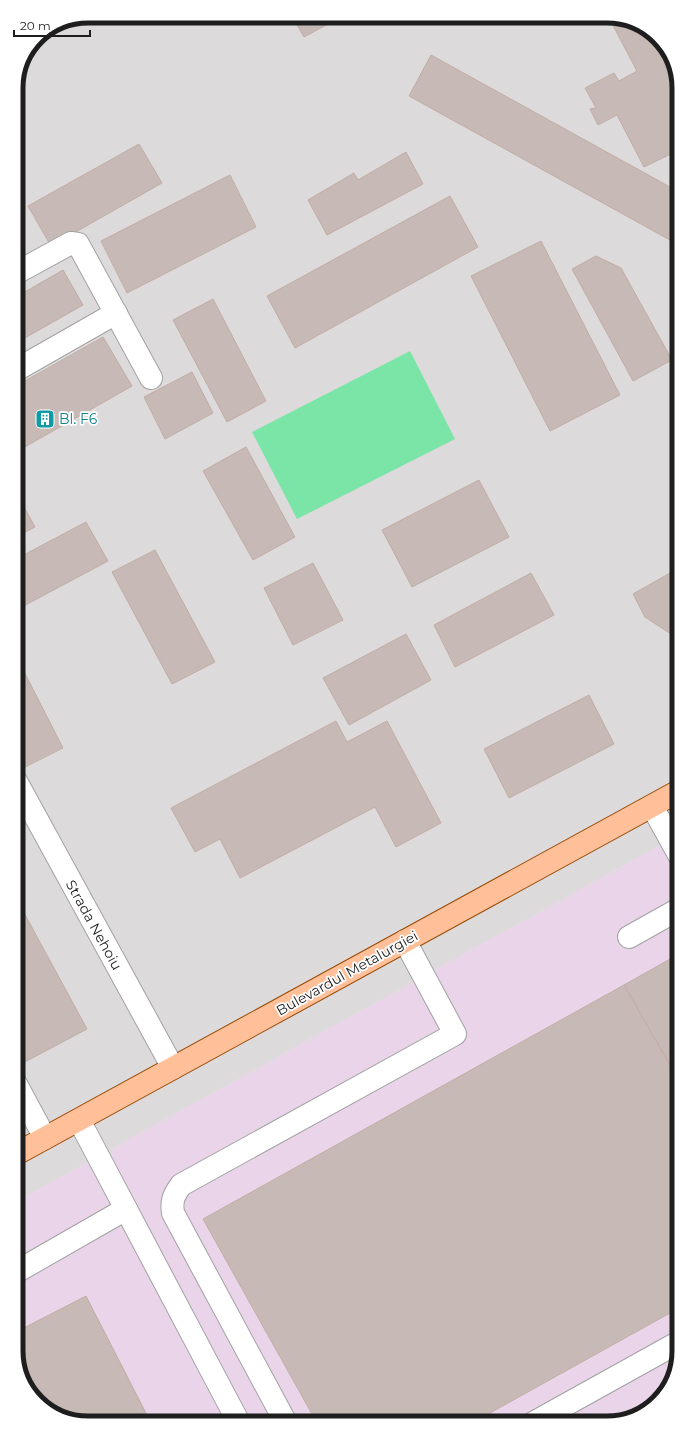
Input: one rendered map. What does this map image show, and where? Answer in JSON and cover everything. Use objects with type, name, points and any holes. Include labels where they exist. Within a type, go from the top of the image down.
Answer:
[{"type":"main road","name":"Bulevardul Metalurgiei","points":[[23,1150],[672,795]]},
{"type":"street","points":[[23,268],[71,243],[78,244],[152,378]]},
{"type":"street","points":[[23,366],[116,313]]},
{"type":"street","name":"Strada Nehoiu","points":[[23,794],[173,1068]]},
{"type":"street","points":[[652,806],[672,842]]},
{"type":"street","points":[[629,937],[672,913]]},
{"type":"street","points":[[282,1416],[173,1213],[171,1203],[175,1193],[181,1185],[455,1034],[405,941]]},
{"type":"street","points":[[23,1097],[45,1138]]},
{"type":"street","points":[[79,1120],[235,1416]]},
{"type":"street","points":[[23,1268],[126,1208]]},
{"type":"street","points":[[546,1416],[672,1346]]},
{"type":"shaded area","points":[[88,23],[611,23],[628,26],[643,34],[656,45],[667,63],[671,75],[672,88],[672,839],[23,1198],[23,84],[25,71],[30,59],[36,48],[45,39],[67,26]]},
{"type":"shaded area","points":[[672,839],[672,1351],[670,1368],[665,1380],[656,1394],[643,1405],[620,1415],[607,1416],[84,1416],[67,1413],[52,1405],[39,1394],[28,1376],[24,1364],[23,1198]]},
{"type":"green space","points":[[410,351],[455,439],[297,519],[252,432]]},
{"type":"building","points":[[296,23],[330,23],[304,37]]},
{"type":"building","points":[[612,23],[628,26],[650,39],[663,55],[671,75],[672,153],[644,167],[617,115],[598,125],[590,109],[596,108],[585,88],[614,73],[619,81],[637,71]]},
{"type":"building","points":[[431,55],[672,188],[672,241],[409,96]]},
{"type":"building","points":[[139,144],[162,183],[51,246],[28,206]]},
{"type":"building","points":[[406,152],[423,184],[327,235],[308,200],[354,173],[358,180]]},
{"type":"building","points":[[230,175],[256,227],[127,293],[101,241]]},
{"type":"building","points":[[450,196],[478,247],[295,348],[267,296]]},
{"type":"building","points":[[541,241],[620,395],[550,431],[471,276]]},
{"type":"building","points":[[596,256],[621,268],[672,360],[633,381],[572,269]]},
{"type":"building","points":[[63,270],[83,305],[23,339],[23,293]]},
{"type":"building","points":[[213,299],[266,401],[227,422],[173,320]]},
{"type":"building","name":"Bl. F6","points":[[103,337],[132,386],[23,448],[23,382]]},
{"type":"building","points":[[192,372],[213,413],[165,439],[144,397]]},
{"type":"building","points":[[246,447],[295,537],[253,560],[203,471]]},
{"type":"building","points":[[479,480],[509,537],[412,587],[382,530]]},
{"type":"building","points":[[23,505],[35,527],[23,533]]},
{"type":"building","points":[[86,522],[108,561],[23,606],[23,555]]},
{"type":"building","points":[[155,550],[215,662],[172,684],[112,572]]},
{"type":"building","points":[[313,563],[343,620],[293,645],[264,588]]},
{"type":"building","points":[[672,572],[672,635],[645,617],[633,594]]},
{"type":"building","points":[[531,573],[554,615],[455,667],[434,625]]},
{"type":"building","points":[[406,634],[431,680],[349,725],[323,678]]},
{"type":"building","points":[[23,670],[63,748],[23,768]]},
{"type":"building","points":[[589,695],[614,744],[509,798],[484,749]]},
{"type":"building","points":[[336,721],[347,742],[387,721],[441,823],[396,847],[375,807],[240,878],[220,839],[195,852],[171,808]]},
{"type":"building","points":[[23,911],[87,1029],[23,1063]]},
{"type":"building","points":[[672,958],[672,1069],[624,985]]},
{"type":"building","points":[[624,985],[672,1069],[672,1312],[485,1416],[313,1416],[203,1219]]},
{"type":"building","points":[[86,1296],[147,1416],[75,1415],[67,1413],[52,1405],[39,1394],[28,1376],[24,1364],[23,1328]]},
{"type":"place","name":"Bl. F6","points":[[45,419]]}]
